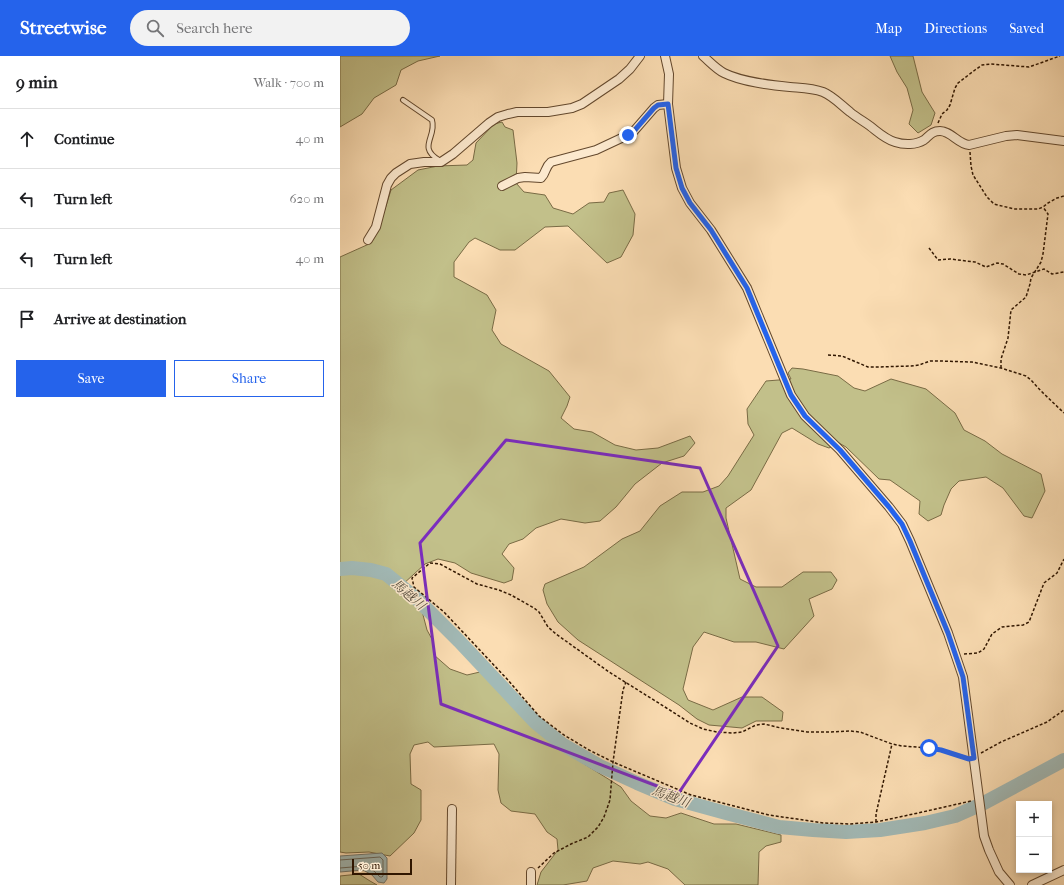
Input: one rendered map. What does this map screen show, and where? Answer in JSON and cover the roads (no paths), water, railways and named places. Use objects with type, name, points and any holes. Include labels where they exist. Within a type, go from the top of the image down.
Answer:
[{"type":"street","points":[[368,240],[376,227],[385,192],[391,178],[396,173],[410,164],[441,162],[498,117],[517,112],[559,111],[582,104],[619,79],[630,69],[640,56]]},
{"type":"street","points":[[665,56],[669,74],[668,104],[676,168],[682,188],[690,203],[711,230],[747,288],[791,395],[805,416],[840,450],[889,507],[902,524],[913,548],[956,655],[963,677],[984,836],[988,850],[999,872],[1010,885]]},
{"type":"street","points":[[703,56],[724,73],[740,79],[769,85],[811,89],[824,92],[886,139],[896,143],[918,143],[924,140],[932,132],[938,131],[945,132],[969,146],[1006,136],[1017,135],[1064,141]]},
{"type":"street","points":[[502,186],[518,178],[542,178],[547,165],[551,162],[596,150],[628,135],[634,131],[654,108],[658,105],[668,104]]},
{"type":"street","points":[[451,885],[452,809]]},
{"type":"street","points":[[1032,885],[1064,870]]},
{"type":"street","points":[[531,872],[531,885]]},
{"type":"lane","points":[[403,100],[432,120],[434,124],[428,145],[429,150],[434,158],[441,162]]},
{"type":"water","points":[[382,853],[387,858],[387,879],[384,883],[378,882],[372,875],[363,870],[340,872],[340,856]]},
{"type":"waterway","name":"馬越川","points":[[340,569],[352,568],[371,570],[386,574],[418,600],[459,641],[535,722],[562,744],[600,766],[675,799],[779,827],[846,832],[880,830],[925,823],[955,816],[982,804],[1064,760]]}]
